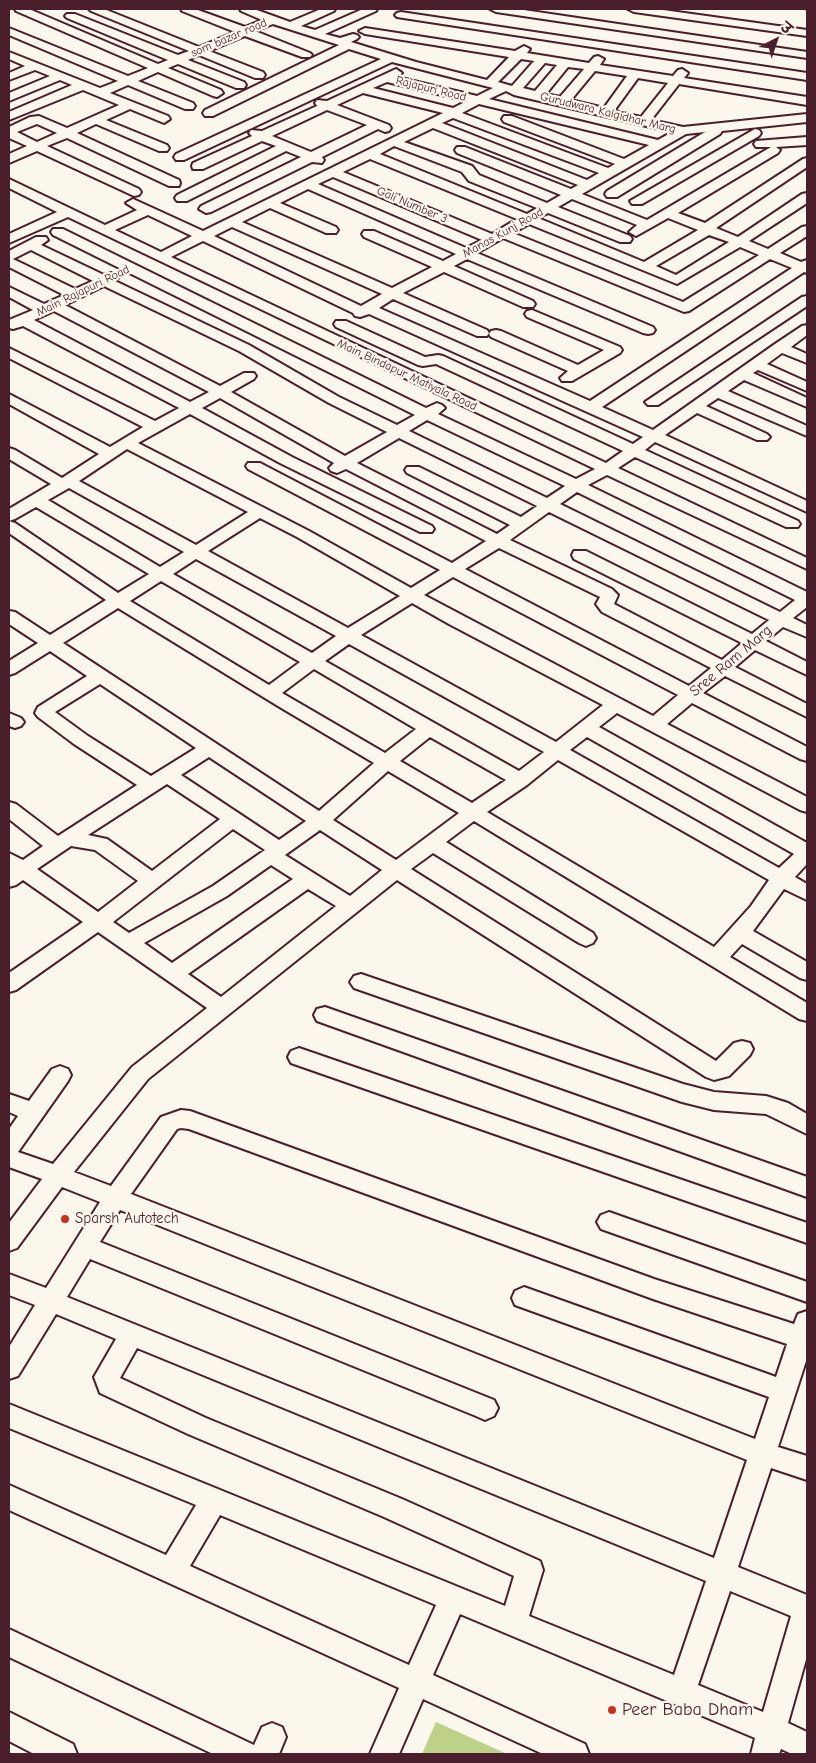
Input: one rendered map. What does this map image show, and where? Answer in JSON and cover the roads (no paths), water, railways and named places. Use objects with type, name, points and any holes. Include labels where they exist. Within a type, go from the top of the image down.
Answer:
[{"type":"street","points":[[20,9],[217,93]]},
{"type":"street","points":[[68,11],[86,9]]},
{"type":"street","points":[[94,9],[259,75]]},
{"type":"street","points":[[186,9],[306,55]]},
{"type":"street","points":[[245,9],[272,20]]},
{"type":"street","points":[[291,26],[330,9]]},
{"type":"street","points":[[315,34],[372,9]]},
{"type":"street","points":[[274,83],[365,31],[414,9]]},
{"type":"street","points":[[432,9],[482,13],[692,60],[807,78]]},
{"type":"street","points":[[496,9],[560,12],[636,12],[807,66]]},
{"type":"street","points":[[643,122],[731,9]]},
{"type":"street","points":[[68,11],[71,15],[240,85]]},
{"type":"street","points":[[489,84],[560,12]]},
{"type":"street","points":[[560,12],[625,28],[807,44]]},
{"type":"street","points":[[563,102],[625,28],[636,12]]},
{"type":"street","points":[[425,69],[482,13]]},
{"type":"street","points":[[769,16],[807,23]]},
{"type":"street","points":[[392,19],[469,26],[537,36],[613,42],[711,35],[807,33]]},
{"type":"street","points":[[392,19],[460,36],[807,89]]},
{"type":"street","name":"som bazar road","points":[[99,93],[272,20],[390,59]]},
{"type":"street","points":[[9,31],[188,106]]},
{"type":"street","points":[[365,31],[807,101],[802,118]]},
{"type":"street","points":[[711,35],[807,56]]},
{"type":"street","points":[[9,55],[58,77],[164,119]]},
{"type":"street","points":[[224,166],[212,160],[186,154],[390,59]]},
{"type":"street","name":"Gurudwara Kalgidhar Marg","points":[[390,59],[683,131],[722,127],[753,135],[802,118]]},
{"type":"street","points":[[509,89],[542,59]]},
{"type":"street","points":[[538,96],[565,63]]},
{"type":"street","points":[[198,166],[412,65]]},
{"type":"street","points":[[9,76],[34,66]]},
{"type":"street","points":[[606,113],[635,74]]},
{"type":"street","points":[[9,97],[58,77]]},
{"type":"street","name":"Rajapuri Road","points":[[386,78],[474,102]]},
{"type":"street","points":[[274,83],[377,125],[400,139],[467,169],[474,178],[625,238]]},
{"type":"street","name":"Gali Number 3","points":[[274,83],[209,113],[312,157],[335,170],[497,236],[684,308],[770,254]]},
{"type":"street","points":[[9,117],[81,86]]},
{"type":"street","points":[[362,89],[453,113],[609,173]]},
{"type":"street","name":"Main Rajapuri Road","points":[[16,322],[203,236],[474,102],[509,89]]},
{"type":"street","points":[[474,102],[660,144]]},
{"type":"street","points":[[474,102],[625,164]]},
{"type":"street","points":[[9,159],[129,105]]},
{"type":"street","points":[[9,132],[35,120],[66,133],[232,222],[393,293],[579,371]]},
{"type":"street","points":[[96,120],[163,148]]},
{"type":"street","points":[[432,123],[588,185]]},
{"type":"street","points":[[206,209],[377,125]]},
{"type":"street","points":[[612,194],[722,127]]},
{"type":"street","name":"Manas Kunj Road","points":[[322,334],[683,131]]},
{"type":"street","points":[[9,132],[134,197],[148,210],[203,236],[365,310],[550,388],[807,507]]},
{"type":"street","points":[[637,201],[753,135],[807,141]]},
{"type":"street","points":[[753,135],[774,150],[807,162]]},
{"type":"street","points":[[177,192],[286,146]]},
{"type":"street","points":[[461,150],[648,225]]},
{"type":"street","points":[[606,250],[774,150]]},
{"type":"street","points":[[369,154],[679,280],[807,197]]},
{"type":"street","points":[[791,156],[807,154]]},
{"type":"street","points":[[645,267],[807,162]]},
{"type":"street","points":[[306,184],[466,254],[648,330]]},
{"type":"street","name":"Main Bindapur Matiyala Road","points":[[12,187],[807,564]]},
{"type":"street","points":[[269,203],[331,230]]},
{"type":"street","points":[[104,230],[148,210]]},
{"type":"street","points":[[9,239],[67,212]]},
{"type":"street","points":[[667,213],[806,267]]},
{"type":"street","points":[[9,256],[84,220]]},
{"type":"street","points":[[770,254],[807,230]]},
{"type":"street","points":[[58,232],[354,380],[576,485],[807,598]]},
{"type":"street","points":[[369,234],[443,267],[615,350],[550,388]]},
{"type":"street","points":[[30,246],[244,348],[334,400],[807,632]]},
{"type":"street","points":[[9,262],[76,294]]},
{"type":"street","points":[[590,408],[806,267]]},
{"type":"street","points":[[9,292],[49,308],[219,391],[346,462],[498,541],[606,593],[609,595],[605,604],[608,608],[807,711]]},
{"type":"street","points":[[653,402],[807,300]]},
{"type":"street","points":[[16,322],[191,407],[322,478],[426,529]]},
{"type":"street","points":[[341,324],[422,362],[438,359],[792,524]]},
{"type":"street","points":[[269,693],[348,636],[411,594],[498,541],[576,485],[607,469],[633,449],[806,331]]},
{"type":"street","points":[[780,348],[807,359]]},
{"type":"street","points":[[9,352],[154,427]]},
{"type":"street","points":[[756,364],[807,387]]},
{"type":"street","points":[[742,374],[807,403]]},
{"type":"street","points":[[249,376],[126,442],[65,483],[11,515],[117,600],[269,693],[473,812],[807,1013]]},
{"type":"street","points":[[716,392],[807,431]]},
{"type":"street","points":[[9,398],[110,453]]},
{"type":"street","points":[[322,478],[456,398]]},
{"type":"street","points":[[695,407],[762,437]]},
{"type":"street","points":[[126,442],[411,594],[455,620],[807,805]]},
{"type":"street","points":[[9,453],[197,551],[557,751],[807,893]]},
{"type":"street","points":[[254,466],[807,755]]},
{"type":"street","points":[[413,470],[522,524]]},
{"type":"street","points":[[37,500],[159,573],[520,780]]},
{"type":"street","points":[[9,669],[159,573],[259,512]]},
{"type":"street","points":[[580,555],[807,670]]},
{"type":"street","name":"Sree Ram Marg","points":[[655,724],[807,598]]},
{"type":"street","points":[[9,616],[320,821],[714,1071],[724,1068],[742,1049]]},
{"type":"street","points":[[100,676],[44,711],[44,713],[81,740],[151,785]]},
{"type":"street","points":[[9,1241],[132,1081],[396,870],[473,812],[520,780],[617,704]]},
{"type":"street","points":[[127,943],[220,891],[320,821],[386,762],[429,728]]},
{"type":"street","points":[[586,728],[807,852],[781,878],[740,933],[717,958]]},
{"type":"street","points":[[209,748],[63,842],[13,870],[97,923],[222,1008]]},
{"type":"street","points":[[168,775],[234,819],[307,878],[351,906]]},
{"type":"street","points":[[9,809],[63,842],[100,844],[152,881]]},
{"type":"street","points":[[9,984],[97,923],[234,819]]},
{"type":"street","points":[[432,843],[586,938]]},
{"type":"street","points":[[172,974],[307,878]]},
{"type":"street","points":[[740,933],[807,972]]},
{"type":"street","points":[[361,982],[682,1093],[714,1101],[766,1104],[780,1109],[807,1125]]},
{"type":"street","points":[[325,1015],[807,1187]]},
{"type":"street","points":[[299,1057],[807,1233]]},
{"type":"street","points":[[9,1146],[60,1075]]},
{"type":"street","points":[[9,1103],[34,1112]]},
{"type":"street","points":[[9,1368],[115,1198],[169,1123],[176,1120],[190,1120],[653,1289],[804,1330],[682,1692]]},
{"type":"street","points":[[9,1158],[115,1198],[763,1454],[807,1468]]},
{"type":"street","points":[[608,1222],[807,1292]]},
{"type":"street","points":[[86,1246],[486,1408]]},
{"type":"street","points":[[9,1284],[807,1608],[769,1743]]},
{"type":"street","points":[[524,1298],[784,1391]]},
{"type":"street","points":[[132,1334],[107,1377],[108,1385],[197,1426],[393,1508],[530,1570],[513,1622]]},
{"type":"street","points":[[9,1416],[682,1692],[769,1743],[807,1746]]},
{"type":"street","points":[[9,1497],[575,1754]]},
{"type":"street","points":[[172,1570],[214,1500]]},
{"type":"street","points":[[384,1754],[453,1598]]},
{"type":"street","points":[[9,1643],[244,1754]]},
{"type":"street","points":[[9,1726],[63,1754]]},
{"type":"place","name":"Sparsh Autotech","points":[[65,1219]]},
{"type":"place","name":"Peer Baba Dham","points":[[612,1710]]}]
